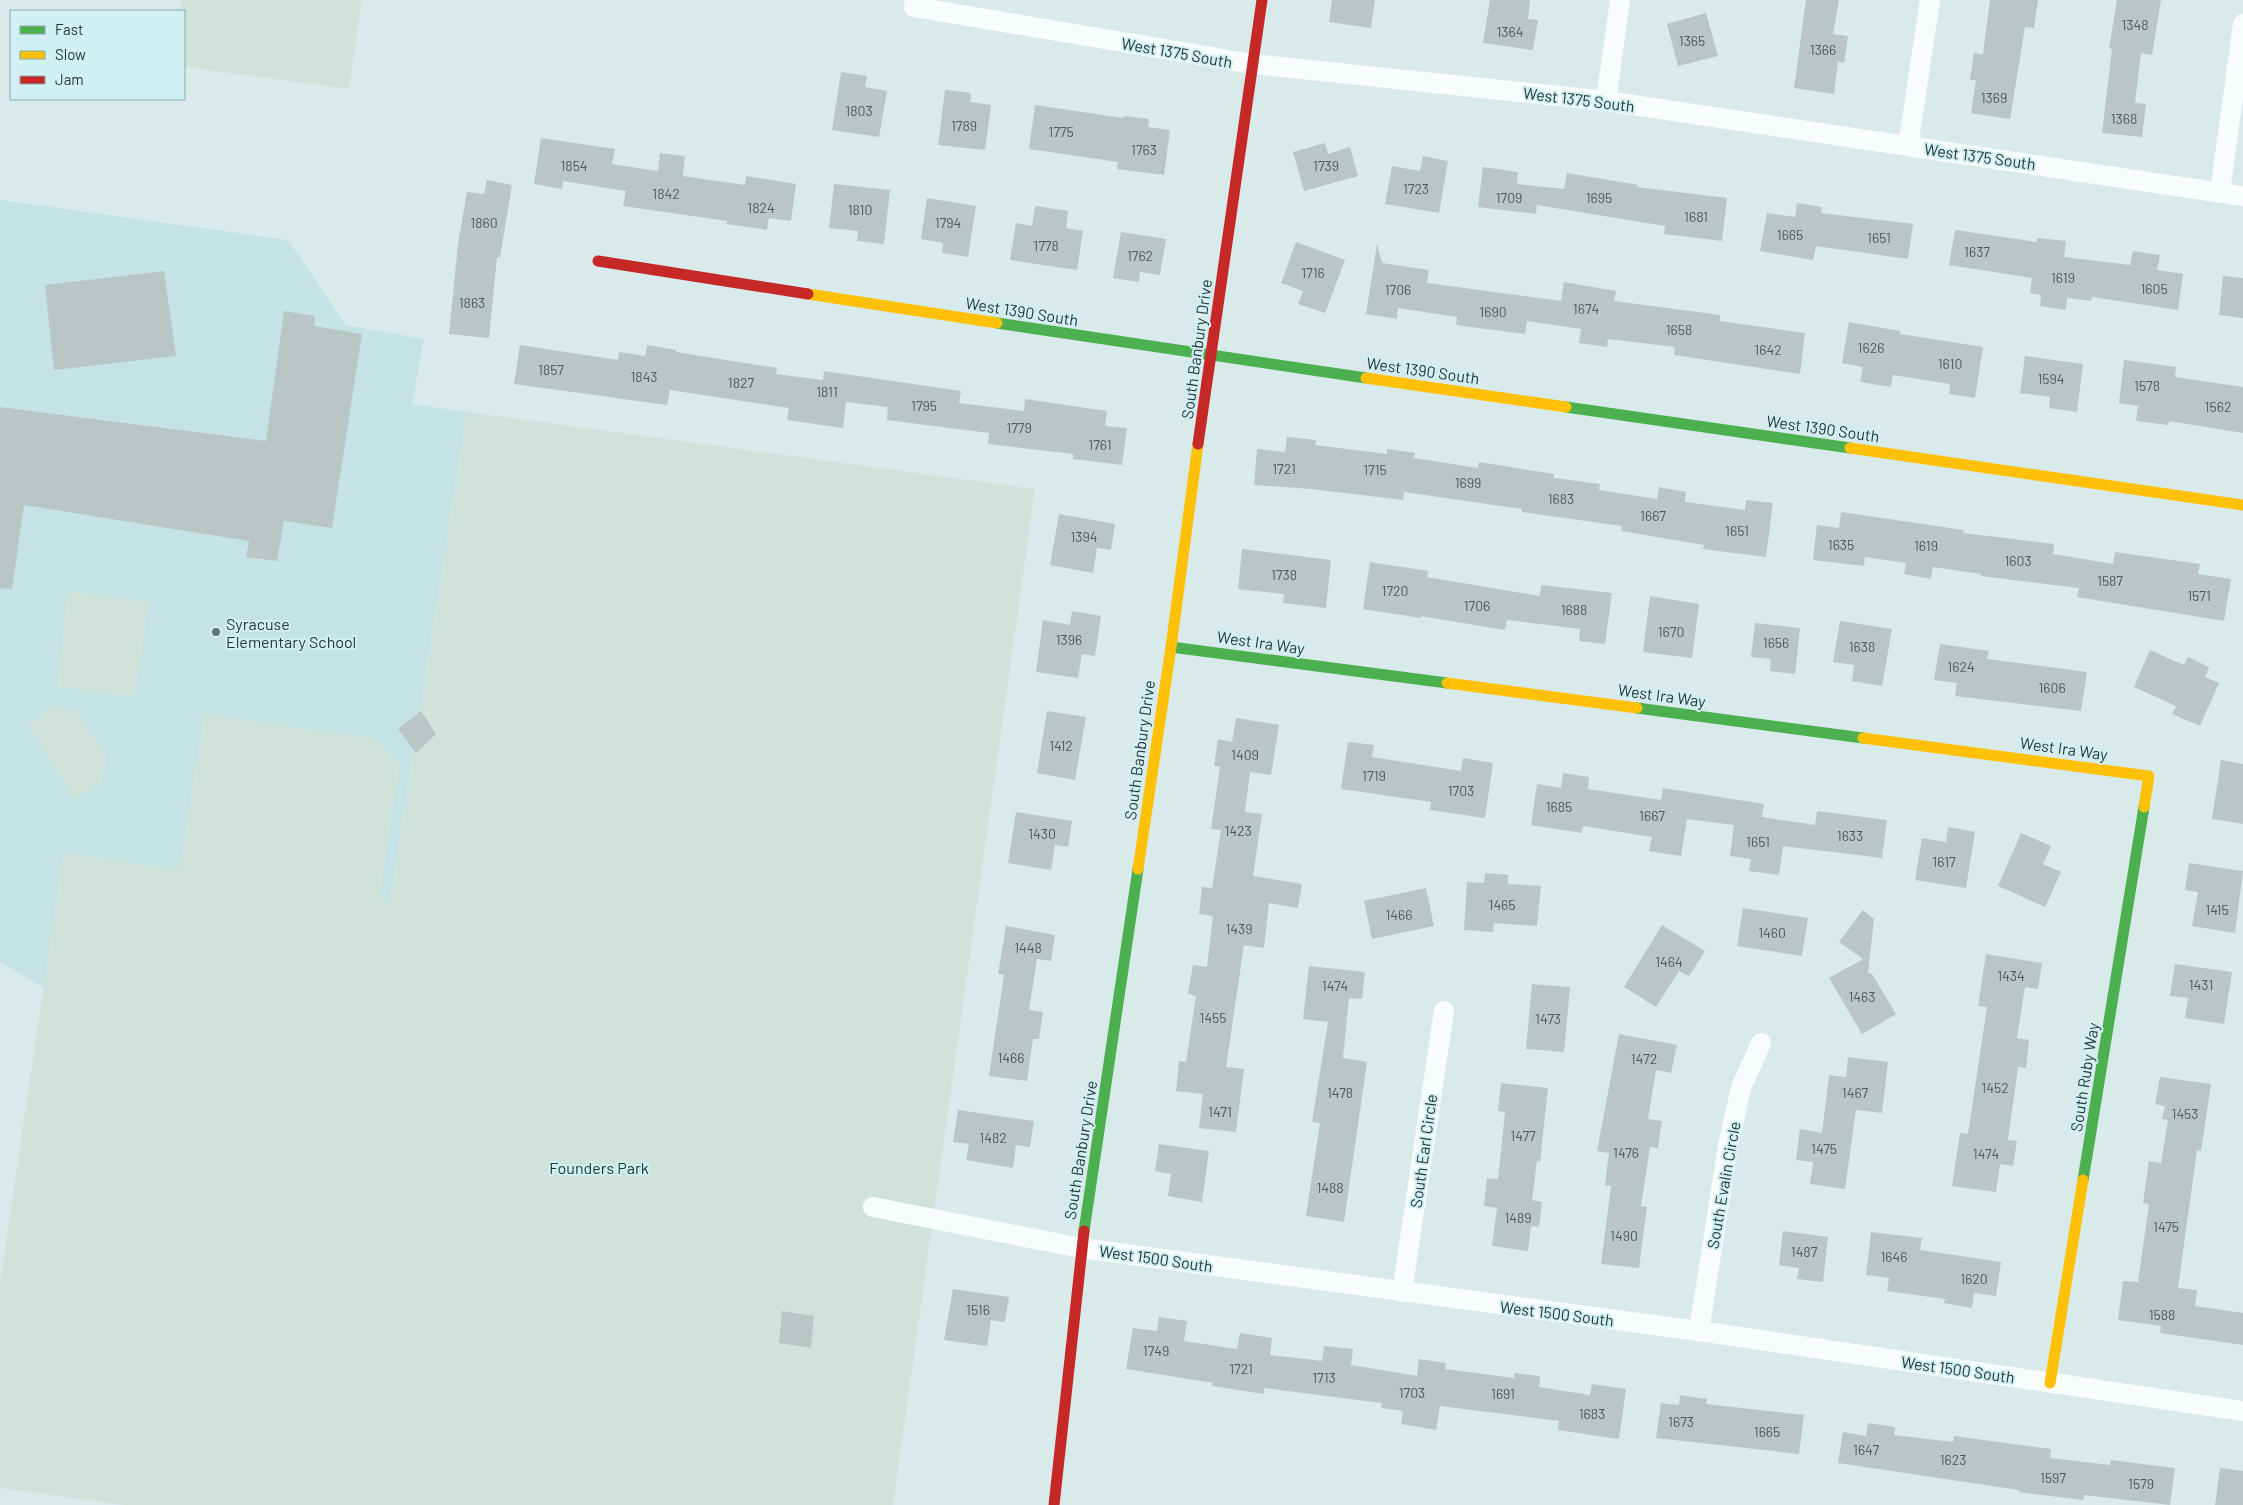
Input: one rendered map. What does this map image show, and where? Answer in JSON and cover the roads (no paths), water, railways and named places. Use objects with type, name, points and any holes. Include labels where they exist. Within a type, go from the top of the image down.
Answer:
[{"type":"street","name":"South Banbury Drive","points":[[1054,1505],[1081,1248],[1171,647],[1210,356],[1262,0]]},
{"type":"street","points":[[1606,101],[1620,0]]},
{"type":"street","points":[[1908,146],[1930,0]]},
{"type":"street","name":"West 1375 South","points":[[914,4],[1252,64],[1606,101],[2243,196]]},
{"type":"street","points":[[2220,192],[2243,24]]},
{"type":"street","name":"West 1390 South","points":[[598,261],[1210,356],[2243,505]]},
{"type":"street","name":"West Ira Way","points":[[1171,647],[2149,776]]},
{"type":"street","name":"South Ruby Way","points":[[2050,1383],[2149,776]]},
{"type":"street","name":"South Earl Circle","points":[[1402,1292],[1444,1011]]},
{"type":"street","name":"South Evalin Circle","points":[[1699,1331],[1728,1146],[1742,1088],[1761,1043]]},
{"type":"street","name":"West 1500 South","points":[[873,1207],[1081,1248],[1699,1331],[2243,1411]]},
{"type":"place","name":"Syracuse Elementary School","points":[[216,632]]},
{"type":"park label","name":"Founders Park","points":[[599,1167]]}]
